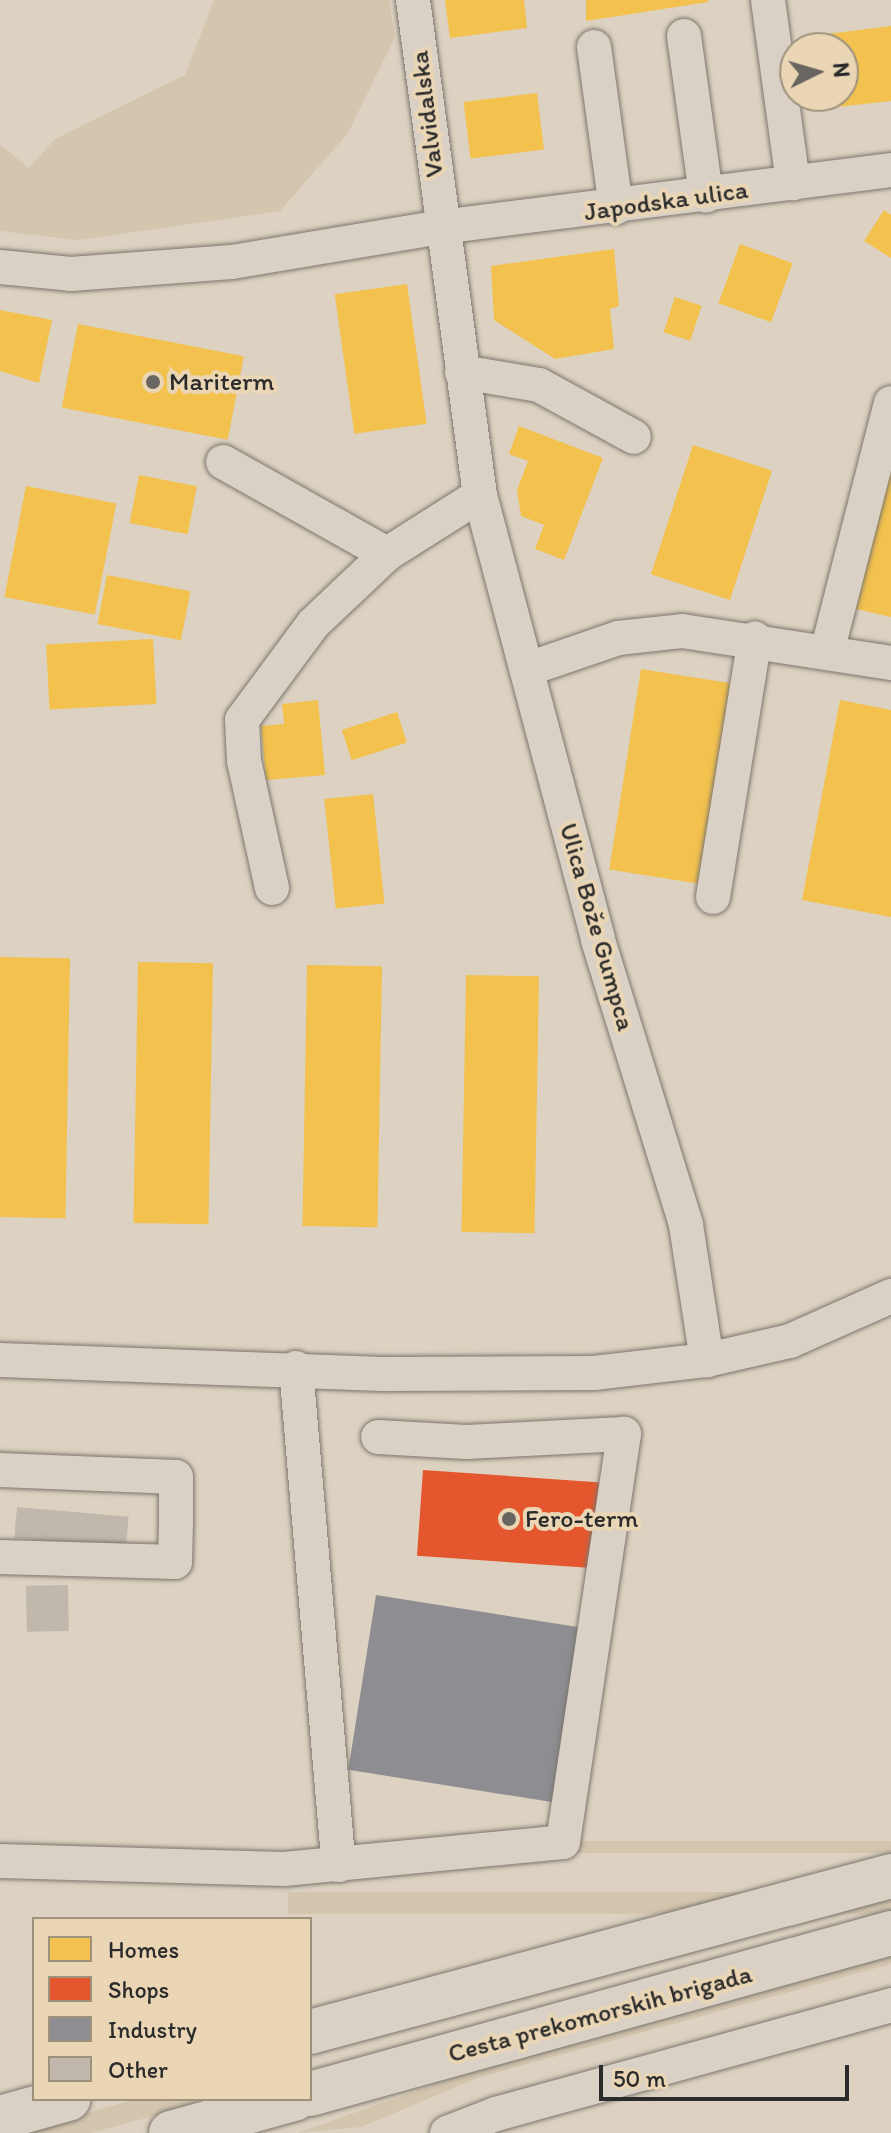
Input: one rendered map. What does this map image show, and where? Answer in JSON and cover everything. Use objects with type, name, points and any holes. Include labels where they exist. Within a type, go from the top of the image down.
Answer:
[{"type":"main road","points":[[312,2031],[891,1876]]},
{"type":"main road","name":"Cesta prekomorskih brigada","points":[[312,2093],[891,1933]]},
{"type":"main road","points":[[0,2087],[32,2088]]},
{"type":"main road","points":[[0,2118],[61,2101]]},
{"type":"main road","points":[[171,2133],[287,2101]]},
{"type":"street","name":"Valvidalska","points":[[413,0],[441,227]]},
{"type":"street","points":[[768,0],[793,183]]},
{"type":"street","points":[[684,36],[706,195]]},
{"type":"street","points":[[594,47],[616,208]]},
{"type":"street","name":"Japodska ulica","points":[[0,267],[71,274],[232,262],[441,227],[616,208],[891,170]]},
{"type":"street","points":[[272,888],[244,761],[242,720],[313,624],[387,554],[480,495],[441,227]]},
{"type":"street","points":[[462,372],[539,385],[634,437]]},
{"type":"street","points":[[827,652],[891,403]]},
{"type":"street","points":[[223,462],[387,554]]},
{"type":"street","name":"Ulica Bože Gumpca","points":[[480,495],[598,940],[686,1225],[707,1360]]},
{"type":"street","points":[[528,669],[618,638],[682,631],[755,638],[891,663]]},
{"type":"street","points":[[713,897],[755,638]]},
{"type":"street","points":[[0,1360],[296,1368],[383,1374],[594,1373],[707,1360],[790,1341],[891,1296]]},
{"type":"street","points":[[296,1368],[339,1865]]},
{"type":"street","points":[[0,1861],[284,1869],[563,1842],[624,1434],[466,1442],[378,1437]]},
{"type":"street","points":[[0,1470],[176,1477],[176,1522],[175,1562],[0,1557]]},
{"type":"street","points":[[447,2133],[496,2114],[891,2005]]},
{"type":"shaded area","points":[[214,0],[389,0],[395,37],[348,133],[280,211],[78,240],[0,231],[0,145],[29,168],[55,139],[185,75]]},
{"type":"shaded area","points":[[391,1841],[891,1841],[891,1853],[391,1853]]},
{"type":"shaded area","points":[[288,1892],[891,1892],[891,1914],[288,1914]]},
{"type":"shaded area","points":[[891,1954],[891,1964],[480,2077],[361,2127],[297,2133],[499,2062]]},
{"type":"shaded area","points":[[130,2101],[209,2101],[91,2133],[13,2133]]},
{"type":"building: Homes","points":[[445,0],[524,0],[527,28],[450,38]]},
{"type":"building: Homes","points":[[586,0],[708,0],[708,2],[586,21]]},
{"type":"building: Homes","points":[[891,26],[891,101],[859,104],[859,32],[843,32]]},
{"type":"building: Homes","points":[[537,93],[544,150],[470,159],[464,102]]},
{"type":"building: Homes","points":[[884,210],[891,215],[891,258],[864,241]]},
{"type":"building: Homes","points":[[740,244],[793,263],[771,322],[718,303]]},
{"type":"building: Homes","points":[[614,249],[619,306],[610,309],[614,349],[555,359],[494,320],[491,266]]},
{"type":"building: Homes","points":[[407,284],[427,424],[354,434],[335,294]]},
{"type":"building: Homes","points":[[675,297],[702,306],[690,341],[664,332]]},
{"type":"building: Homes","points":[[0,310],[52,320],[39,383],[0,371]]},
{"type":"building: Homes","name":"Mariterm","points":[[78,324],[244,356],[228,440],[62,407]]},
{"type":"building: Homes","points":[[519,426],[603,458],[564,560],[535,549],[544,525],[521,516],[517,490],[528,461],[509,454]]},
{"type":"building: Homes","points":[[693,445],[772,471],[730,600],[651,574]]},
{"type":"building: Homes","points":[[891,466],[891,617],[856,609]]},
{"type":"building: Homes","points":[[139,475],[197,486],[188,534],[130,523]]},
{"type":"building: Homes","points":[[26,486],[116,504],[95,614],[4,597]]},
{"type":"building: Homes","points":[[107,575],[190,591],[181,640],[97,624]]},
{"type":"building: Homes","points":[[153,639],[156,704],[50,710],[46,645]]},
{"type":"building: Homes","points":[[641,669],[734,684],[702,884],[609,870]]},
{"type":"building: Homes","points":[[318,700],[325,775],[266,780],[261,726],[284,724],[282,704]]},
{"type":"building: Homes","points":[[840,700],[891,710],[891,917],[802,900]]},
{"type":"building: Homes","points":[[397,712],[407,742],[352,760],[342,730]]},
{"type":"building: Homes","points":[[373,794],[384,903],[336,909],[324,799]]},
{"type":"building: Homes","points":[[0,957],[70,958],[65,1218],[0,1217]]},
{"type":"building: Homes","points":[[138,962],[213,963],[208,1224],[133,1223]]},
{"type":"building: Homes","points":[[307,965],[382,966],[377,1227],[302,1226]]},
{"type":"building: Homes","points":[[466,975],[539,976],[535,1233],[462,1232]]},
{"type":"building: Shops","name":"Fero-term","points":[[423,1470],[601,1482],[595,1568],[417,1556]]},
{"type":"building: Industry","points":[[376,1595],[585,1628],[558,1803],[348,1770]]},
{"type":"building: Other","points":[[17,1507],[129,1517],[126,1548],[14,1538]]},
{"type":"building: Other","points":[[68,1585],[69,1631],[27,1632],[26,1586]]},
{"type":"place","name":"Mariterm","points":[[153,382]]},
{"type":"place","name":"Fero-term","points":[[509,1519]]}]
